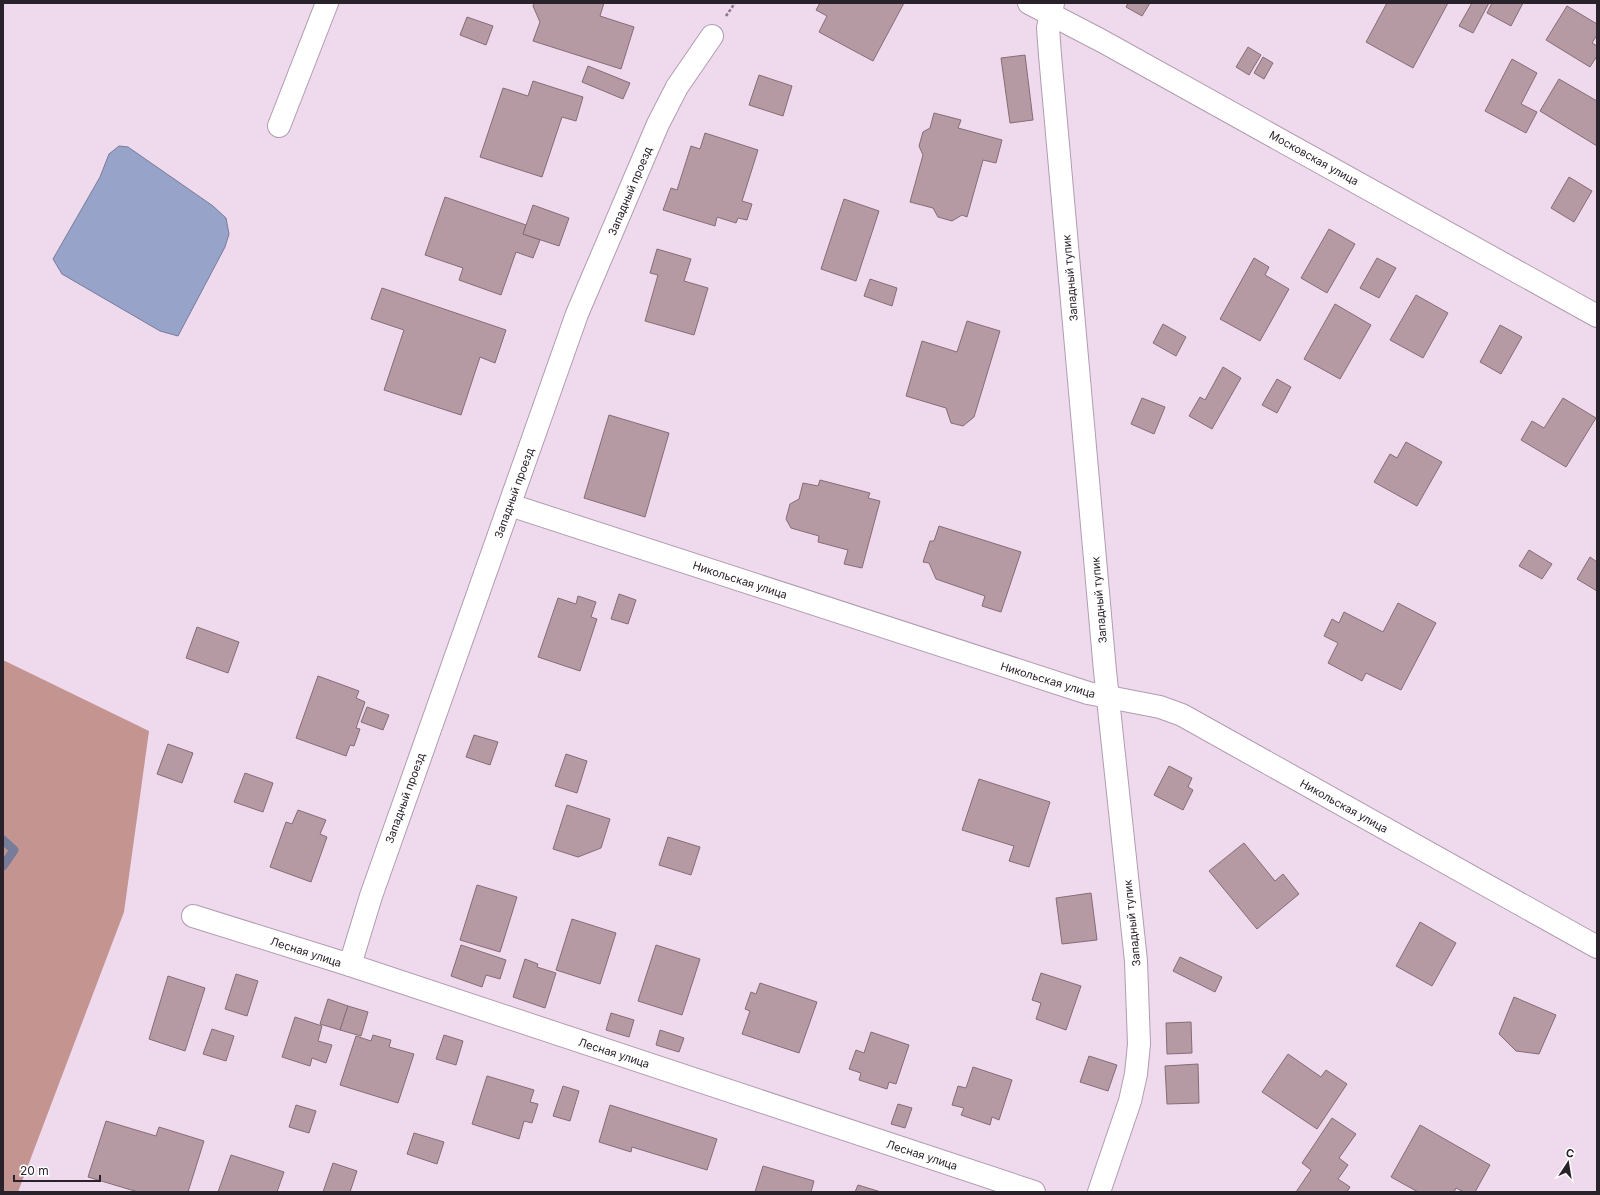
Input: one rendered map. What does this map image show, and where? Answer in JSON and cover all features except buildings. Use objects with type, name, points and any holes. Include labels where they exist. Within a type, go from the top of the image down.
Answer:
[{"type":"street","points":[[279,126],[327,3]]},
{"type":"street","name":"Московская улица","points":[[1029,3],[1052,9],[1102,41],[1597,316]]},
{"type":"street","name":"Западный тупик","points":[[1052,9],[1048,28],[1050,56],[1108,697],[1136,961],[1139,1044],[1136,1074],[1130,1101],[1099,1192]]},
{"type":"street","name":"Западный проезд","points":[[350,965],[371,896],[577,314],[658,124],[677,87],[712,36]]},
{"type":"street","name":"Никольская улица","points":[[510,505],[1088,694],[1160,707],[1182,715],[1597,947]]},
{"type":"street","name":"Лесная улица","points":[[193,916],[350,965],[1034,1192]]},
{"type":"shaded area","points":[[3,660],[149,731],[124,912],[18,1192],[3,1192]]},
{"type":"water","points":[[119,146],[128,147],[213,206],[226,218],[229,234],[225,247],[178,336],[160,331],[62,274],[53,259],[100,177],[109,154]]},
{"type":"waterway","points":[[3,840],[14,850],[3,866]]}]
